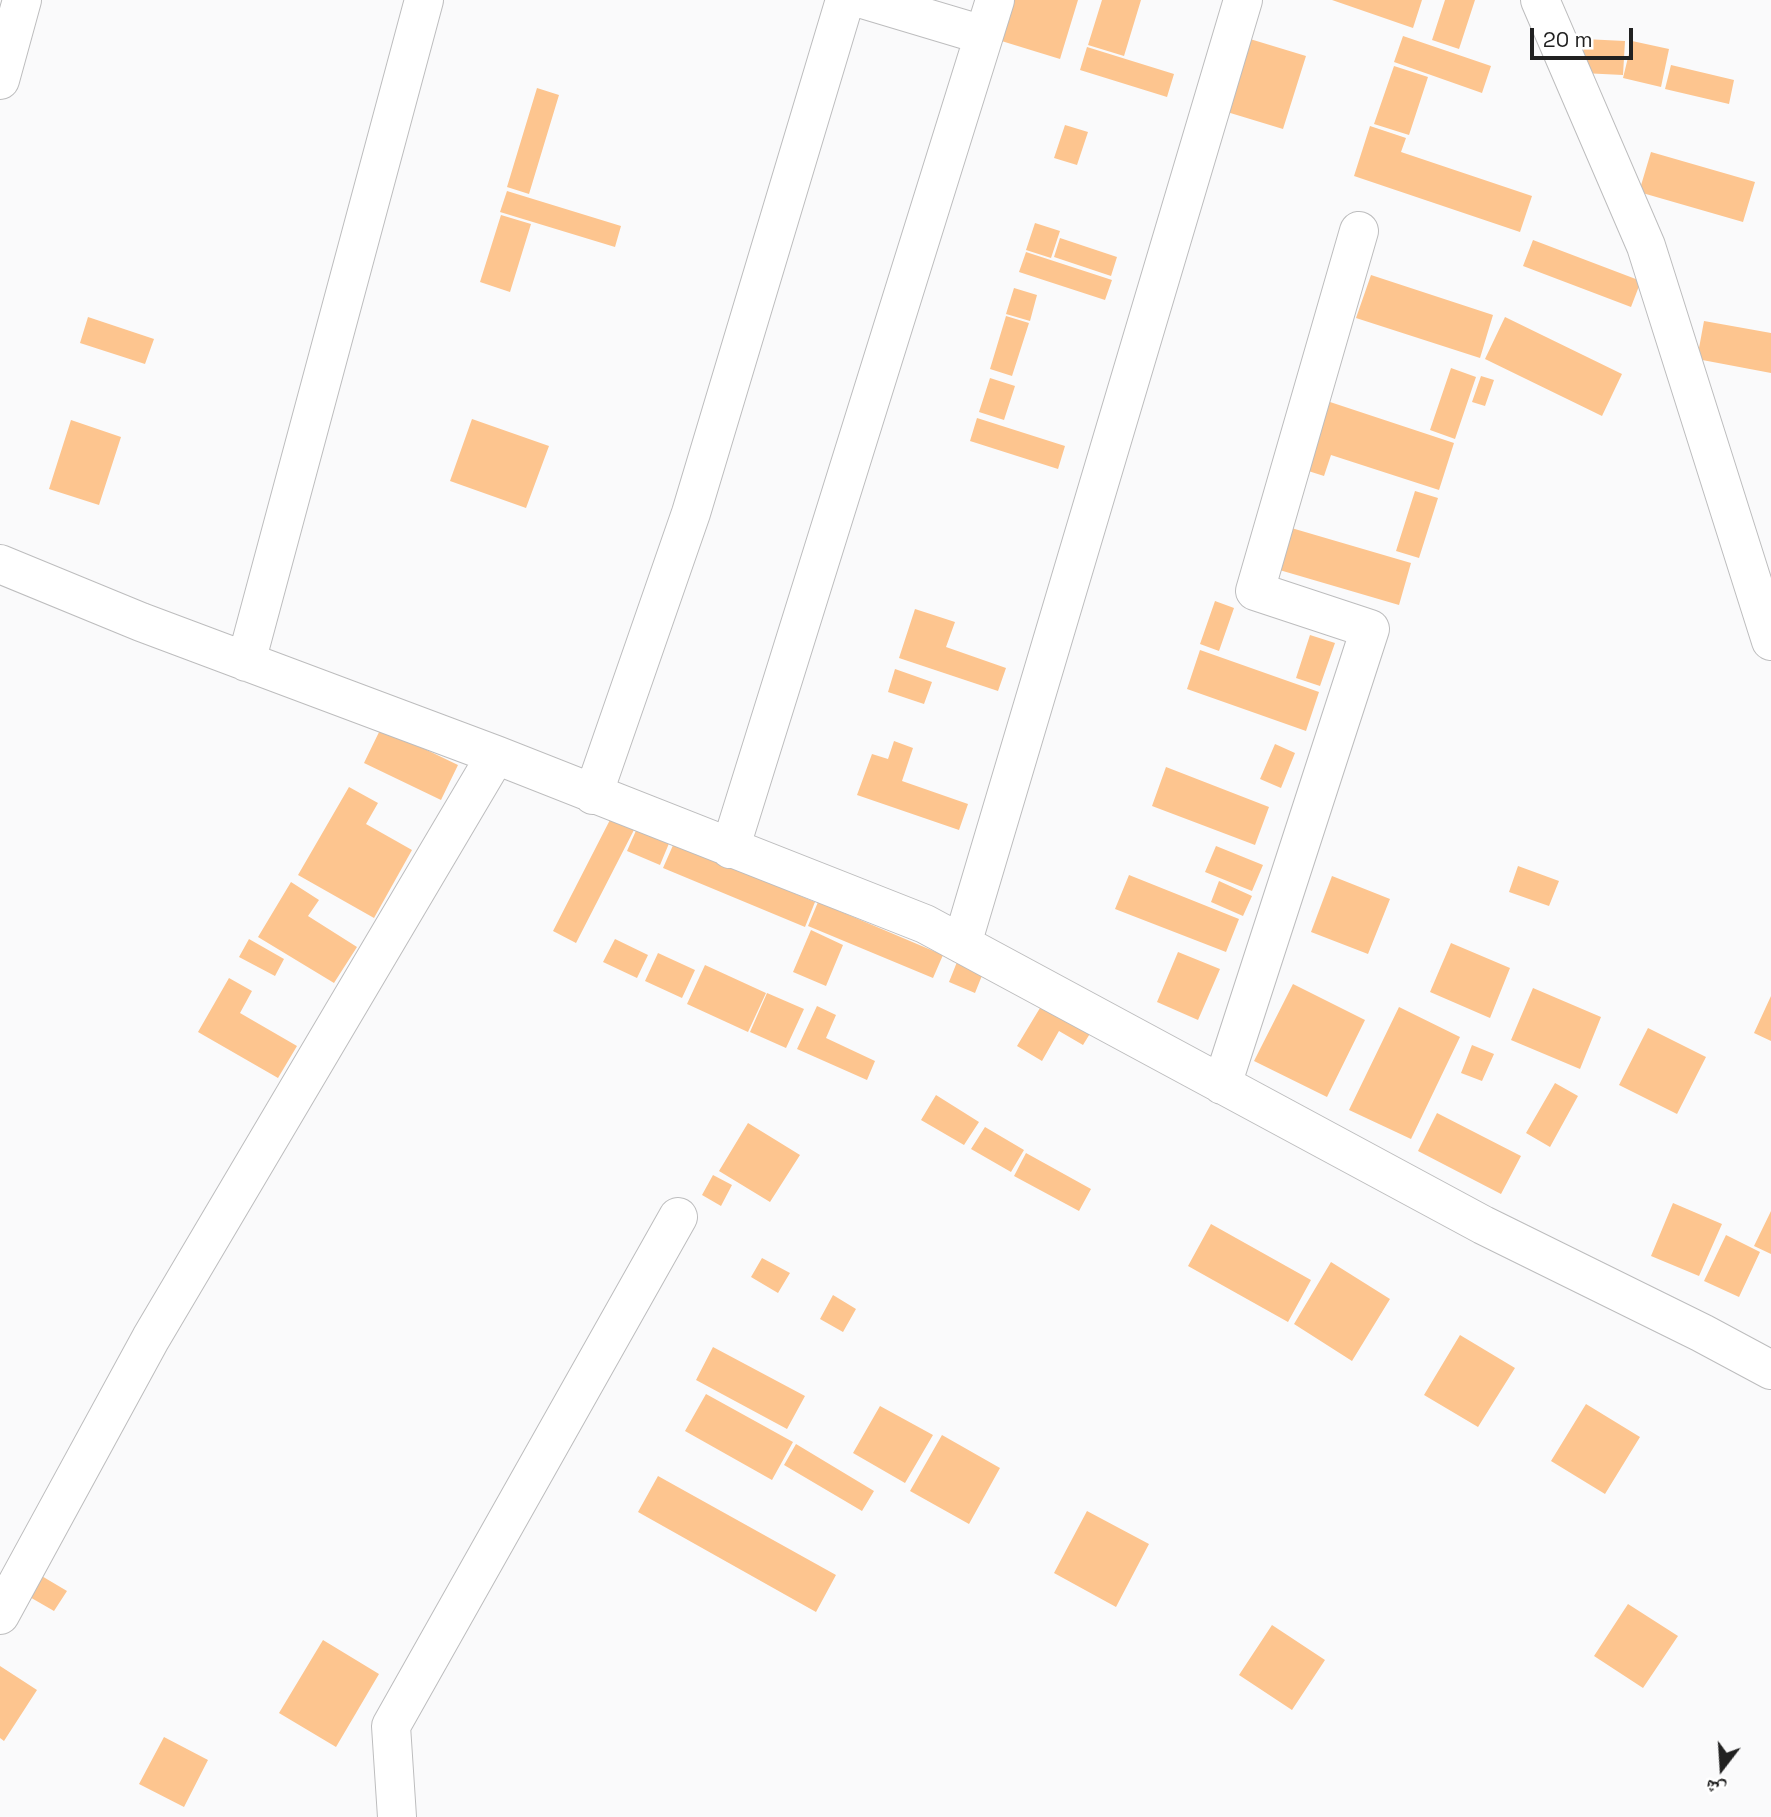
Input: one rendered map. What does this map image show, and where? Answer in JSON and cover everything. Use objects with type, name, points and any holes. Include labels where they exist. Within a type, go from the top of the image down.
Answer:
[{"type":"street","points":[[0,80],[22,0]]},
{"type":"street","points":[[246,662],[424,0]]},
{"type":"street","points":[[593,795],[691,513],[845,0]]},
{"type":"street","points":[[730,849],[989,18],[866,0]]},
{"type":"street","points":[[962,944],[1243,0]]},
{"type":"street","points":[[1540,0],[1646,246],[1771,641]]},
{"type":"street","points":[[1222,1085],[1370,629],[1255,591],[1359,231]]},
{"type":"street","points":[[1756,596],[1771,545]]},
{"type":"street","points":[[0,564],[246,662],[495,755],[925,924],[1483,1225],[1771,1370]]},
{"type":"street","points":[[0,1615],[151,1338],[495,755]]},
{"type":"street","points":[[397,1817],[391,1726],[678,1217]]},
{"type":"building","points":[[1006,0],[1078,0],[1060,59],[995,39]]},
{"type":"building","points":[[1102,0],[1141,0],[1124,56],[1088,45]]},
{"type":"building","points":[[1332,0],[1422,0],[1413,28]]},
{"type":"building","points":[[1445,0],[1475,0],[1459,49],[1432,40]]},
{"type":"building","points":[[1403,36],[1491,66],[1482,93],[1394,62]]},
{"type":"building","points":[[1250,39],[1306,56],[1283,129],[1227,112]]},
{"type":"building","points":[[1584,39],[1625,41],[1623,75],[1582,73]]},
{"type":"building","points":[[1632,41],[1669,49],[1661,87],[1623,78]]},
{"type":"building","points":[[1087,47],[1174,74],[1167,97],[1080,70]]},
{"type":"building","points":[[1671,65],[1734,80],[1729,104],[1665,89]]},
{"type":"building","points":[[1394,66],[1428,77],[1409,135],[1374,124]]},
{"type":"building","points":[[537,88],[559,95],[529,194],[507,187]]},
{"type":"building","points":[[1065,125],[1088,132],[1077,165],[1054,158]]},
{"type":"building","points":[[1370,126],[1406,138],[1401,152],[1532,196],[1520,232],[1354,176]]},
{"type":"building","points":[[1651,152],[1755,182],[1743,222],[1639,192]]},
{"type":"building","points":[[507,191],[621,226],[615,247],[500,212]]},
{"type":"building","points":[[501,215],[531,224],[510,292],[480,282]]},
{"type":"building","points":[[1035,223],[1060,231],[1051,258],[1026,250]]},
{"type":"building","points":[[1060,238],[1117,257],[1111,276],[1054,257]]},
{"type":"building","points":[[1533,240],[1641,281],[1631,307],[1523,266]]},
{"type":"building","points":[[1026,252],[1112,280],[1105,300],[1019,272]]},
{"type":"building","points":[[1371,275],[1493,315],[1480,358],[1356,318]]},
{"type":"building","points":[[1014,288],[1037,295],[1030,321],[1006,314]]},
{"type":"building","points":[[1006,316],[1029,323],[1012,376],[990,369]]},
{"type":"building","points":[[88,317],[154,339],[145,364],[80,343]]},
{"type":"building","points":[[1505,317],[1622,374],[1602,416],[1485,359]]},
{"type":"building","points":[[1704,321],[1771,333],[1771,373],[1697,359]]},
{"type":"building","points":[[1451,368],[1476,377],[1455,439],[1430,430]]},
{"type":"building","points":[[1481,376],[1494,380],[1485,406],[1472,402]]},
{"type":"building","points":[[990,378],[1015,386],[1004,420],[979,412]]},
{"type":"building","points":[[1324,400],[1454,443],[1439,490],[1331,455],[1324,476],[1302,469]]},
{"type":"building","points":[[977,418],[1065,446],[1058,469],[970,441]]},
{"type":"building","points":[[472,419],[549,446],[526,508],[450,481]]},
{"type":"building","points":[[71,420],[121,437],[99,505],[49,489]]},
{"type":"building","points":[[1415,491],[1438,498],[1419,558],[1396,551]]},
{"type":"building","points":[[1288,527],[1411,563],[1399,605],[1276,569]]},
{"type":"building","points":[[1215,601],[1234,608],[1219,651],[1200,644]]},
{"type":"building","points":[[915,609],[955,622],[946,647],[1006,668],[998,691],[899,658]]},
{"type":"building","points":[[1310,635],[1335,643],[1320,686],[1296,678]]},
{"type":"building","points":[[1200,650],[1319,692],[1306,731],[1187,689]]},
{"type":"building","points":[[895,669],[932,682],[924,704],[888,692]]},
{"type":"building","points":[[381,728],[458,765],[441,800],[364,763]]},
{"type":"building","points":[[894,741],[913,748],[902,781],[968,804],[959,830],[857,795],[872,754],[888,759]]},
{"type":"building","points":[[1275,744],[1295,753],[1281,788],[1260,779]]},
{"type":"building","points":[[1166,767],[1269,807],[1255,845],[1152,806]]},
{"type":"building","points":[[349,787],[378,803],[366,824],[412,850],[374,918],[298,875]]},
{"type":"building","points":[[613,814],[636,826],[576,943],[553,931]]},
{"type":"building","points":[[638,826],[670,841],[660,865],[627,851]]},
{"type":"building","points":[[674,843],[815,902],[805,927],[663,868]]},
{"type":"building","points":[[1216,846],[1263,865],[1252,891],[1205,872]]},
{"type":"building","points":[[1518,866],[1559,881],[1549,906],[1509,892]]},
{"type":"building","points":[[1129,875],[1239,919],[1226,952],[1115,909]]},
{"type":"building","points":[[1332,876],[1390,899],[1368,954],[1311,932]]},
{"type":"building","points":[[1219,881],[1252,896],[1243,916],[1211,902]]},
{"type":"building","points":[[291,882],[319,900],[308,916],[357,947],[334,983],[258,937]]},
{"type":"building","points":[[818,902],[943,955],[933,978],[808,926]]},
{"type":"building","points":[[811,930],[843,945],[826,986],[793,972]]},
{"type":"building","points":[[249,939],[284,959],[275,976],[239,957]]},
{"type":"building","points":[[615,939],[648,955],[637,978],[603,962]]},
{"type":"building","points":[[1451,943],[1510,968],[1490,1018],[1430,992]]},
{"type":"building","points":[[1178,952],[1220,969],[1198,1020],[1157,1002]]},
{"type":"building","points":[[658,953],[695,970],[682,998],[645,981]]},
{"type":"building","points":[[957,962],[983,973],[975,993],[949,982]]},
{"type":"building","points":[[705,965],[766,993],[748,1032],[687,1004]]},
{"type":"building","points":[[229,978],[252,991],[240,1013],[297,1046],[278,1078],[198,1032]]},
{"type":"building","points":[[1293,984],[1365,1020],[1327,1097],[1254,1061]]},
{"type":"building","points":[[1533,988],[1601,1017],[1580,1069],[1511,1040]]},
{"type":"building","points":[[767,993],[804,1009],[786,1048],[750,1032]]},
{"type":"building","points":[[1771,996],[1771,1041],[1754,1033]]},
{"type":"building","points":[[1046,998],[1094,1027],[1083,1045],[1059,1031],[1042,1061],[1017,1046]]},
{"type":"building","points":[[817,1006],[836,1015],[826,1038],[875,1061],[867,1080],[797,1049]]},
{"type":"building","points":[[1399,1007],[1460,1037],[1411,1139],[1349,1110]]},
{"type":"building","points":[[1648,1028],[1706,1057],[1677,1114],[1619,1085]]},
{"type":"building","points":[[1472,1045],[1494,1054],[1482,1081],[1461,1073]]},
{"type":"building","points":[[1555,1083],[1578,1096],[1550,1147],[1526,1133]]},
{"type":"building","points":[[936,1095],[979,1122],[964,1145],[921,1120]]},
{"type":"building","points":[[1437,1113],[1521,1156],[1501,1194],[1418,1151]]},
{"type":"building","points":[[748,1123],[800,1155],[770,1202],[719,1171]]},
{"type":"building","points":[[985,1127],[1024,1150],[1011,1172],[971,1149]]},
{"type":"building","points":[[1026,1153],[1091,1189],[1079,1211],[1014,1176]]},
{"type":"building","points":[[713,1175],[732,1185],[721,1206],[702,1195]]},
{"type":"building","points":[[1673,1203],[1722,1224],[1699,1276],[1651,1256]]},
{"type":"building","points":[[1771,1211],[1771,1254],[1754,1246]]},
{"type":"building","points":[[1211,1224],[1311,1280],[1288,1322],[1188,1266]]},
{"type":"building","points":[[1726,1235],[1760,1252],[1739,1297],[1704,1281]]},
{"type":"building","points":[[762,1258],[790,1273],[778,1293],[751,1277]]},
{"type":"building","points":[[1331,1262],[1390,1299],[1352,1361],[1294,1324]]},
{"type":"building","points":[[833,1295],[856,1309],[843,1332],[820,1319]]},
{"type":"building","points":[[1460,1335],[1515,1368],[1478,1427],[1424,1395]]},
{"type":"building","points":[[713,1347],[805,1396],[787,1429],[696,1380]]},
{"type":"building","points":[[706,1394],[793,1442],[772,1480],[685,1431]]},
{"type":"building","points":[[1586,1404],[1640,1437],[1605,1494],[1551,1461]]},
{"type":"building","points":[[880,1406],[933,1435],[905,1483],[853,1453]]},
{"type":"building","points":[[942,1435],[1000,1468],[969,1524],[910,1491]]},
{"type":"building","points":[[796,1444],[874,1491],[862,1511],[784,1465]]},
{"type":"building","points":[[658,1476],[836,1575],[816,1612],[638,1512]]},
{"type":"building","points":[[1087,1511],[1149,1544],[1116,1607],[1054,1573]]},
{"type":"building","points":[[40,1575],[67,1591],[54,1611],[28,1596]]},
{"type":"building","points":[[1628,1604],[1678,1636],[1643,1688],[1594,1656]]},
{"type":"building","points":[[1272,1625],[1325,1660],[1292,1710],[1239,1675]]},
{"type":"building","points":[[323,1640],[379,1674],[336,1747],[279,1713]]},
{"type":"building","points":[[0,1666],[37,1690],[4,1741],[0,1738]]},
{"type":"building","points":[[164,1737],[208,1760],[184,1807],[139,1784]]}]
